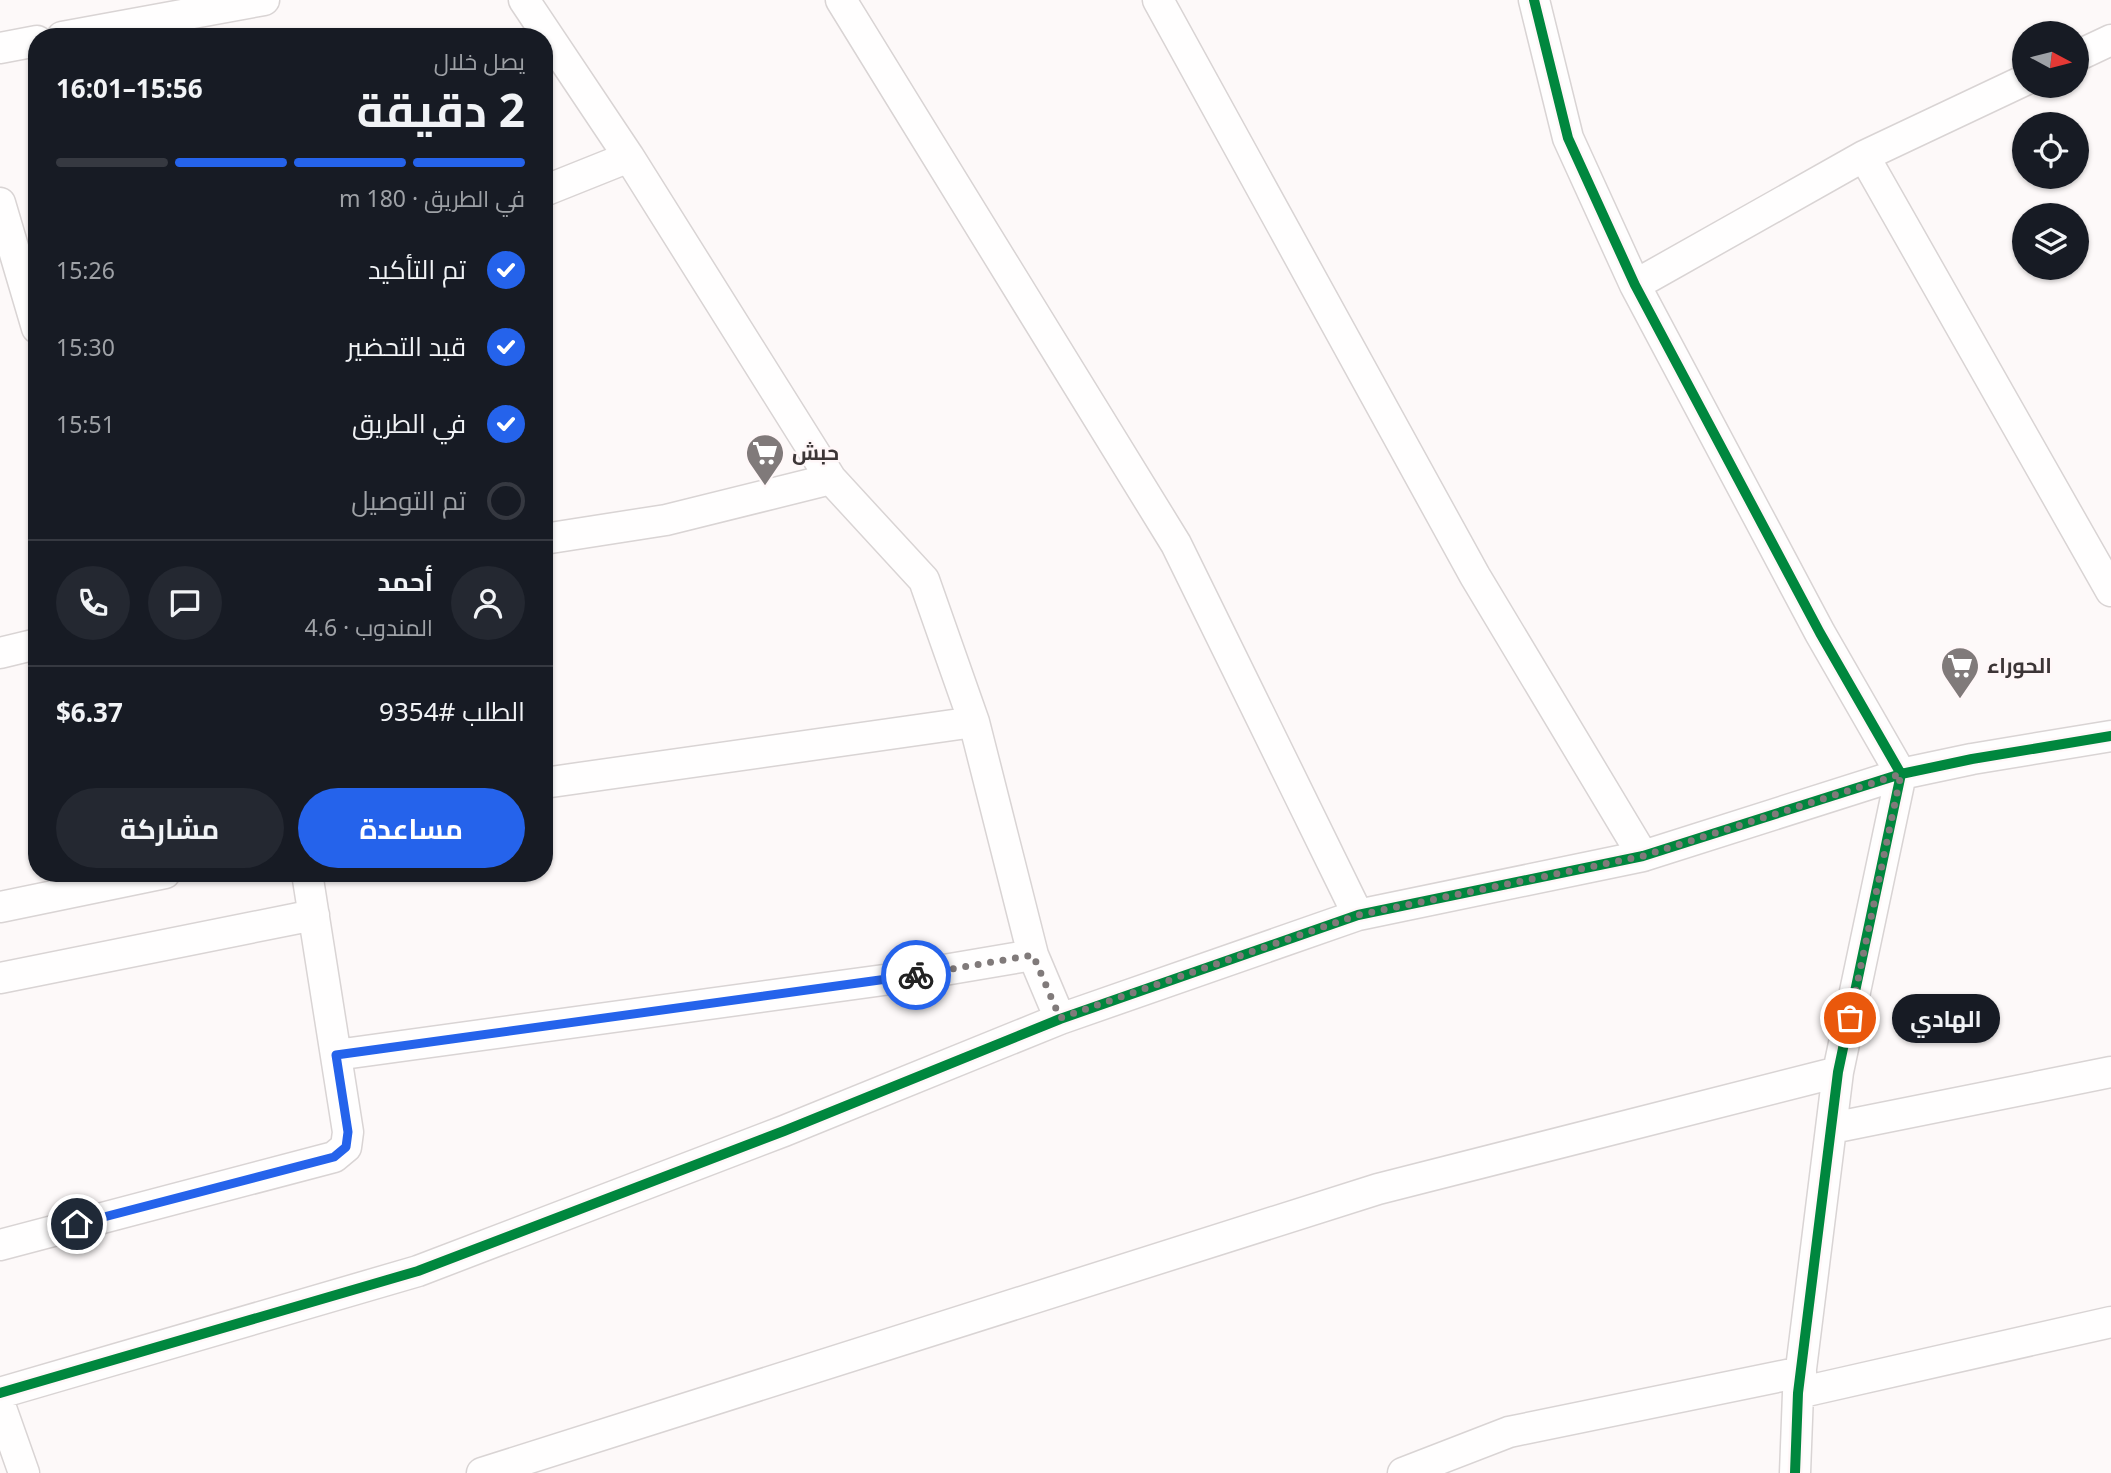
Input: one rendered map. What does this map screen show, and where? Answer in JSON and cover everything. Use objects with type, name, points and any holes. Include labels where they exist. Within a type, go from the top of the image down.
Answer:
[{"type":"street","points":[[111,28],[264,0]]},
{"type":"street","points":[[524,0],[543,28]]},
{"type":"street","points":[[841,0],[1176,544],[1358,915]]},
{"type":"street","points":[[1158,0],[1475,576],[1643,856]]},
{"type":"street","points":[[1534,0],[1568,138],[1635,285],[1820,633],[1901,774],[1838,1072],[1800,1382],[1795,1473]]},
{"type":"street","points":[[2090,50],[2111,40]]},
{"type":"street","points":[[0,48],[28,43]]},
{"type":"street","points":[[553,43],[629,157],[831,479],[924,580],[974,722],[1033,955],[1060,1018]]},
{"type":"street","points":[[1635,285],[1864,156],[2012,86]]},
{"type":"street","points":[[1864,156],[2111,590]]},
{"type":"street","points":[[553,187],[629,157]]},
{"type":"street","points":[[0,203],[28,298]]},
{"type":"street","points":[[553,538],[666,520],[831,479]]},
{"type":"street","points":[[0,653],[28,646]]},
{"type":"street","points":[[553,782],[974,722]]},
{"type":"street","points":[[0,1393],[418,1271],[784,1130],[1060,1018],[1358,915],[1643,856],[1901,774],[1972,759],[2111,736]]},
{"type":"street","points":[[0,907],[121,882]]},
{"type":"street","points":[[0,1245],[334,1157],[346,1147],[348,1132],[308,882]]},
{"type":"street","points":[[0,978],[314,915]]},
{"type":"street","points":[[336,1055],[891,979],[1033,955]]},
{"type":"street","points":[[482,1473],[1378,1189],[1838,1072]]},
{"type":"street","points":[[1832,1128],[2111,1072]]},
{"type":"street","points":[[1403,1473],[1508,1432],[1800,1382],[2111,1322]]},
{"type":"street","points":[[0,1405],[24,1473]]},
{"type":"cycle path","points":[[1534,0],[1568,138],[1635,285],[1820,633],[1901,774],[1838,1072],[1798,1393],[1795,1473]]},
{"type":"cycle path","points":[[0,1393],[418,1271],[784,1131],[1060,1019],[1358,915],[1643,856],[1901,774],[1972,759],[2111,736]]},
{"type":"way so far","points":[[916,975],[1033,955],[1060,1018],[1358,915],[1643,856],[1901,774],[1850,1018]]},
{"type":"place","name":"حبش","points":[[765,487]]},
{"type":"place","name":"الحوراء","points":[[1960,700]]},
{"type":"place","name":"الهادي","points":[[1850,1018]]},
{"type":"route","points":[[77,1224],[334,1157],[346,1147],[348,1132],[336,1055],[916,975]]}]
